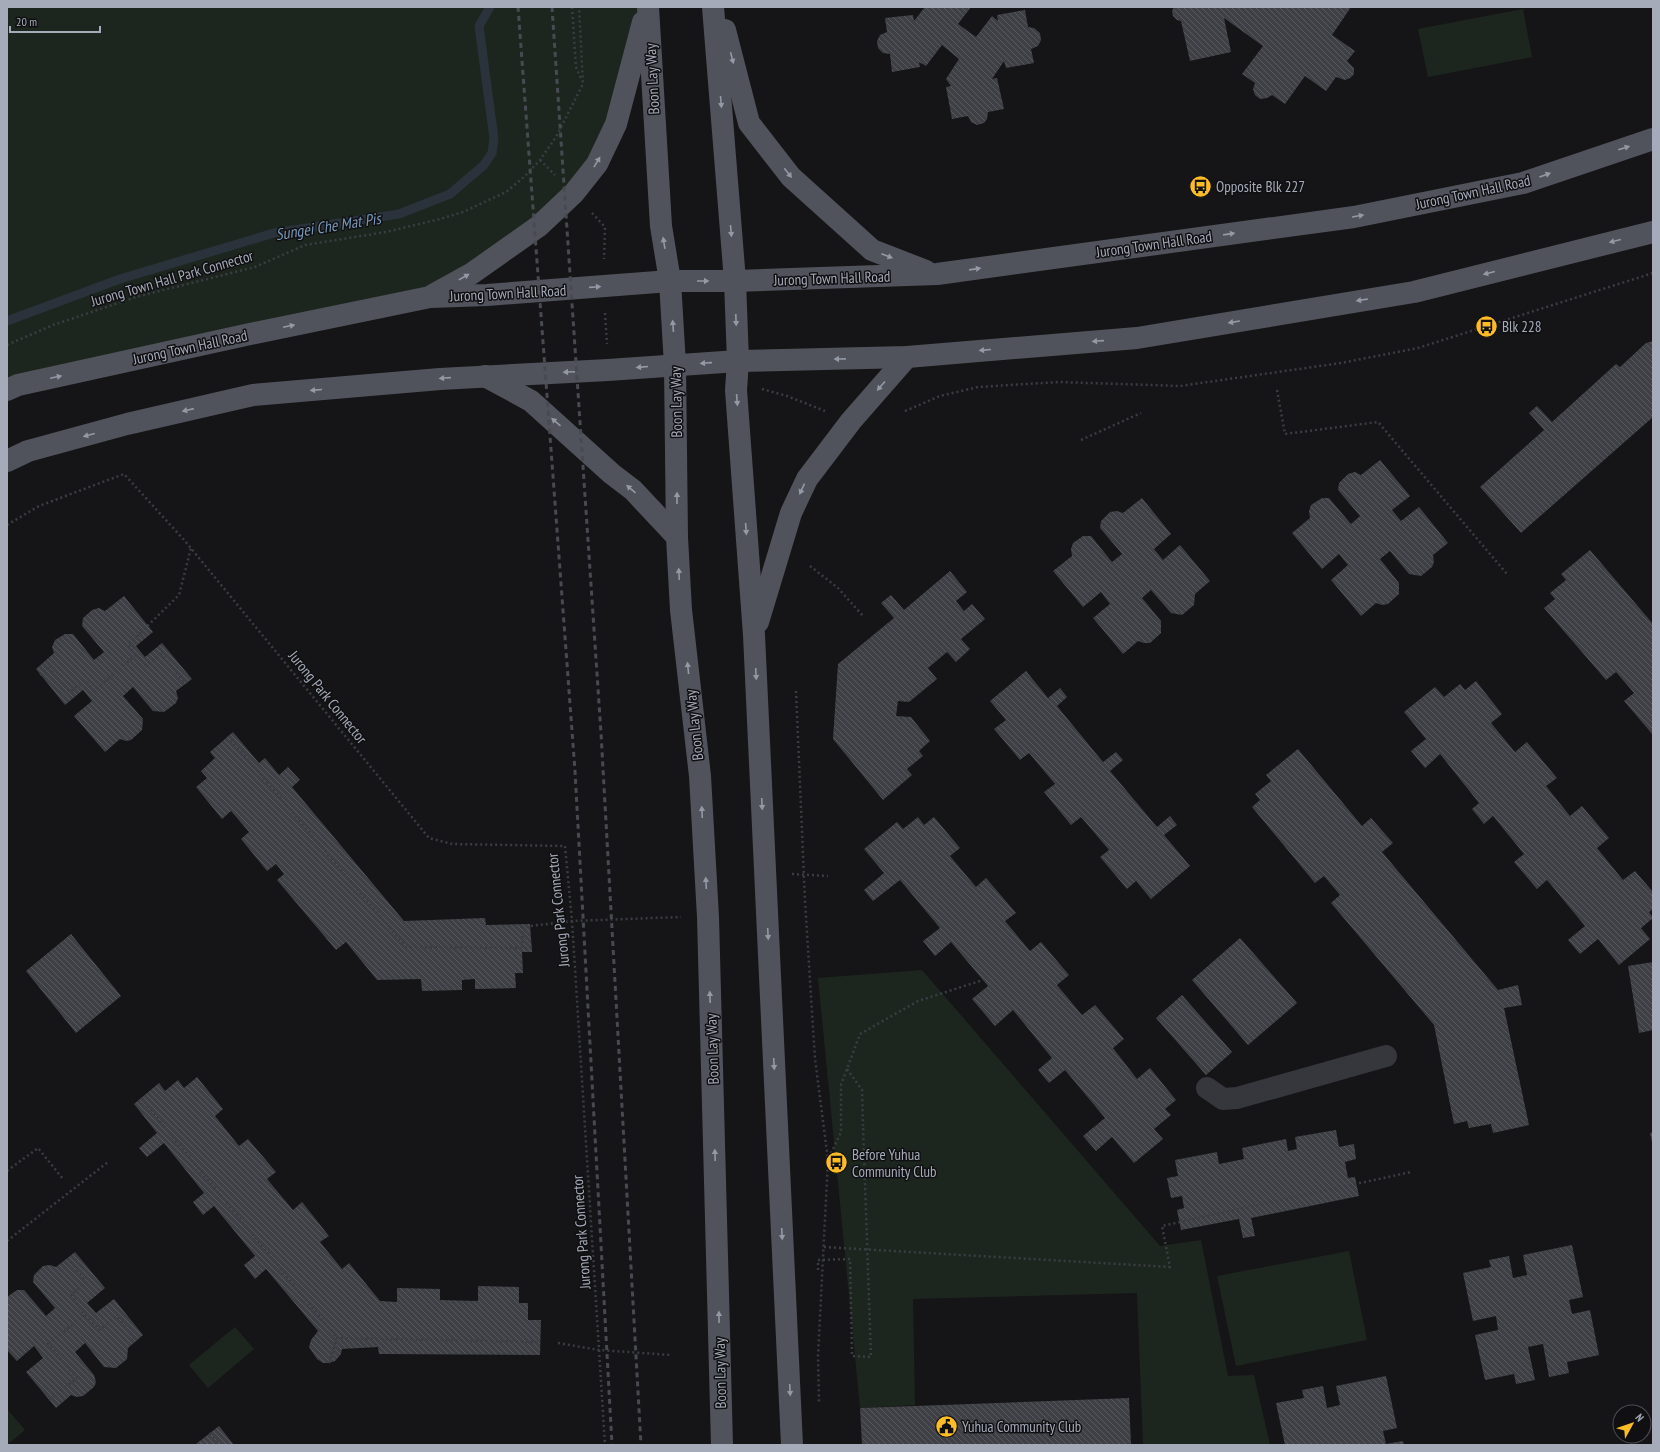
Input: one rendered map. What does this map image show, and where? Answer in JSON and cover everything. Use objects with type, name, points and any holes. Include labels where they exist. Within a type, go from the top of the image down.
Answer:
[{"type":"main road","name":"Boon Lay Way","points":[[647,7],[661,226],[670,281],[675,364],[677,537],[681,610],[700,776],[708,917],[722,1445]]},
{"type":"main road","points":[[430,297],[471,274],[540,226],[574,193],[597,164],[616,124],[647,7]]},
{"type":"main road","points":[[713,7],[735,281],[738,361],[736,390],[754,635],[792,1445]]},
{"type":"main road","points":[[719,7],[749,123],[793,180],[872,250],[937,274]]},
{"type":"main road","name":"Jurong Town Hall Road","points":[[7,390],[18,385],[227,339],[430,297],[486,295],[670,281],[735,281],[937,274],[1369,214],[1523,183],[1653,139]]},
{"type":"main road","points":[[7,461],[28,452],[127,424],[253,395],[484,376],[608,370],[675,364],[907,357],[1137,338],[1414,292],[1653,232]]},
{"type":"main road","points":[[754,635],[791,513],[807,479],[851,421],[907,357]]},
{"type":"main road","points":[[484,376],[532,401],[612,474],[633,490],[677,537]]},
{"type":"lane","points":[[1207,1088],[1223,1099],[1237,1098],[1386,1056]]},
{"type":"path","points":[[572,7],[576,67],[583,84]]},
{"type":"path","points":[[579,7],[583,84]]},
{"type":"path","name":"Jurong Town Hall Park Connector","points":[[7,345],[53,326],[136,297],[255,267],[305,245],[386,232],[463,212],[506,192],[524,177],[540,160],[556,137],[583,84]]},
{"type":"path","points":[[905,410],[940,396],[978,387],[1058,382],[1180,386],[1341,363],[1418,348],[1653,273]]},
{"type":"path","points":[[756,388],[787,396],[851,421]]},
{"type":"path","points":[[1277,390],[1285,434],[1378,422],[1507,574]]},
{"type":"path","points":[[1081,440],[1141,413]]},
{"type":"path","name":"Jurong Park Connector","points":[[7,525],[39,506],[124,474],[191,548],[429,838],[452,844],[565,846],[572,921],[605,1445]]},
{"type":"path","points":[[186,684],[161,654],[146,666],[128,645],[179,595],[191,548]]},
{"type":"path","points":[[810,566],[838,588],[863,616]]},
{"type":"path","points":[[40,675],[49,668],[70,692],[84,680],[94,691],[136,655]]},
{"type":"path","points":[[796,691],[805,901],[815,1059],[828,1160],[818,1356],[819,1408]]},
{"type":"path","points":[[228,736],[406,947],[532,948]]},
{"type":"path","points":[[813,874],[828,876]]},
{"type":"path","points":[[523,948],[522,927],[572,921],[660,918]]},
{"type":"path","points":[[828,1160],[841,1132],[841,1085],[860,1034],[918,1000],[983,980]]},
{"type":"path","points":[[818,1270],[818,1260],[850,1259],[852,1356],[871,1357],[862,1090],[847,1069]]},
{"type":"path","points":[[142,1098],[337,1338],[540,1342]]},
{"type":"path","points":[[7,1171],[38,1148],[63,1179]]},
{"type":"path","points":[[7,1242],[108,1162]]},
{"type":"path","points":[[824,1247],[1170,1267],[1162,1226],[1411,1172]]},
{"type":"path","points":[[68,1258],[86,1282],[71,1295],[85,1315],[98,1330],[117,1316],[136,1341]]},
{"type":"path","points":[[49,1400],[78,1378],[48,1344],[85,1315]]},
{"type":"path","points":[[329,1363],[337,1338]]},
{"type":"path","points":[[558,1343],[599,1350],[671,1355]]},
{"type":"path","points":[[210,1433],[220,1445]]},
{"type":"shaded area","points":[[7,7],[647,7],[616,124],[574,193],[430,297],[7,390]]},
{"type":"shaded area","points":[[1523,9],[1532,57],[1428,77],[1418,29]]},
{"type":"shaded area","points":[[922,970],[1160,1246],[1201,1240],[1228,1376],[1254,1375],[1270,1445],[1143,1445],[1137,1293],[913,1299],[915,1405],[860,1408],[818,978]]},
{"type":"shaded area","points":[[1349,1251],[1367,1340],[1236,1366],[1217,1276]]},
{"type":"shaded area","points":[[235,1327],[254,1349],[208,1388],[189,1365]]},
{"type":"shaded area","points":[[7,1409],[25,1430],[7,1445]]},
{"type":"building","points":[[925,7],[971,7],[958,24],[976,37],[992,16],[998,21],[997,15],[1025,10],[1028,27],[1034,28],[1040,33],[1041,40],[1038,46],[1031,49],[1034,63],[1006,68],[1004,61],[992,79],[997,78],[1004,109],[988,112],[987,119],[984,123],[977,125],[971,122],[968,116],[952,119],[946,87],[951,86],[946,79],[959,59],[942,45],[926,66],[919,62],[920,67],[892,72],[890,54],[883,53],[878,48],[877,41],[880,35],[887,32],[885,18],[913,15],[914,21]]},
{"type":"building","points":[[1174,7],[1351,7],[1332,35],[1355,51],[1347,61],[1354,68],[1354,74],[1345,80],[1336,77],[1326,91],[1305,76],[1285,104],[1272,95],[1267,98],[1260,99],[1255,95],[1253,89],[1255,83],[1242,74],[1263,46],[1224,18],[1231,52],[1190,61],[1181,21],[1177,20],[1173,16],[1172,11]]},
{"type":"building","points":[[1653,341],[1653,417],[1521,533],[1480,487],[1544,430],[1529,413],[1537,406],[1552,422],[1616,364],[1620,367],[1646,343]]},
{"type":"building","points":[[1380,460],[1410,496],[1392,510],[1401,521],[1419,507],[1448,543],[1433,555],[1434,562],[1432,567],[1421,576],[1409,574],[1390,551],[1380,559],[1399,583],[1399,594],[1388,604],[1382,605],[1376,603],[1361,616],[1331,580],[1348,565],[1339,554],[1322,569],[1292,533],[1310,518],[1309,511],[1311,505],[1322,498],[1329,498],[1351,524],[1360,516],[1338,490],[1339,483],[1348,474],[1355,472],[1361,475]]},
{"type":"building","points":[[1142,498],[1171,534],[1154,549],[1163,560],[1180,545],[1210,581],[1195,594],[1194,605],[1182,615],[1171,613],[1151,590],[1142,598],[1161,621],[1161,633],[1150,643],[1138,641],[1123,654],[1093,618],[1110,604],[1101,592],[1083,607],[1053,571],[1072,556],[1071,549],[1073,543],[1083,536],[1091,536],[1112,562],[1122,554],[1100,528],[1101,521],[1110,512],[1117,511],[1123,513]]},
{"type":"building","points":[[1590,550],[1653,624],[1653,735],[1624,701],[1634,693],[1616,672],[1606,680],[1544,608],[1555,599],[1550,593],[1566,580],[1561,574]]},
{"type":"building","points":[[950,571],[967,592],[956,601],[964,611],[972,604],[985,619],[961,639],[970,649],[956,662],[947,652],[928,668],[937,679],[909,702],[898,701],[896,716],[911,717],[930,741],[919,751],[923,756],[907,769],[912,775],[883,800],[833,739],[838,664],[894,618],[881,603],[891,595],[904,610]]},
{"type":"building","points":[[124,596],[153,632],[136,646],[145,657],[162,643],[192,679],[176,691],[178,698],[176,703],[164,712],[153,711],[133,687],[123,696],[143,719],[142,730],[131,740],[126,741],[120,739],[105,752],[74,716],[92,701],[83,690],[65,705],[36,669],[54,653],[52,647],[55,640],[65,634],[73,634],[94,660],[104,652],[82,626],[83,618],[92,610],[99,608],[105,611]]},
{"type":"building","points":[[1026,671],[1048,698],[1060,688],[1067,697],[1057,706],[1103,762],[1116,752],[1123,760],[1110,771],[1157,827],[1170,816],[1177,825],[1164,835],[1190,866],[1151,899],[1136,881],[1127,889],[1100,857],[1109,850],[1081,817],[1071,825],[1044,792],[1055,784],[1029,753],[1020,760],[994,729],[1006,720],[990,701]]},
{"type":"building","points":[[1476,681],[1502,714],[1491,723],[1515,752],[1527,742],[1557,778],[1546,786],[1570,816],[1582,806],[1609,838],[1597,848],[1623,880],[1635,871],[1653,892],[1653,909],[1649,912],[1653,918],[1641,928],[1650,939],[1619,965],[1598,939],[1580,954],[1568,940],[1585,926],[1547,880],[1537,889],[1514,862],[1524,854],[1493,816],[1484,824],[1472,809],[1479,803],[1440,754],[1425,768],[1411,751],[1426,739],[1404,712],[1435,687],[1444,697],[1460,684],[1465,690]]},
{"type":"building","points":[[233,732],[259,763],[265,758],[279,775],[288,767],[300,780],[292,787],[404,921],[485,918],[486,925],[530,924],[532,952],[522,952],[523,973],[515,973],[516,988],[475,989],[475,979],[462,980],[462,990],[422,991],[421,979],[377,980],[346,942],[336,950],[277,880],[284,874],[276,864],[267,871],[241,839],[249,832],[231,811],[222,819],[196,787],[207,778],[201,771],[215,758],[210,752]]},
{"type":"building","points":[[1298,749],[1362,826],[1371,818],[1393,843],[1382,852],[1498,990],[1518,985],[1522,1005],[1504,1008],[1529,1125],[1493,1133],[1491,1124],[1469,1128],[1467,1121],[1454,1124],[1434,1025],[1331,903],[1340,895],[1324,876],[1315,883],[1252,807],[1260,800],[1255,794],[1271,781],[1266,775]]},
{"type":"building","points":[[918,817],[924,825],[934,817],[960,848],[950,856],[976,887],[986,878],[1016,913],[1005,921],[1030,951],[1041,942],[1069,975],[1057,985],[1082,1015],[1095,1005],[1124,1039],[1113,1048],[1137,1079],[1150,1068],[1176,1100],[1165,1109],[1171,1115],[1154,1129],[1163,1139],[1134,1163],[1112,1137],[1096,1151],[1083,1136],[1105,1118],[1065,1070],[1049,1083],[1038,1070],[1052,1058],[1013,1010],[995,1026],[972,999],[988,986],[951,942],[935,956],[923,941],[940,928],[900,880],[873,901],[864,890],[884,873],[864,849],[897,822],[903,829]]},
{"type":"building","points":[[71,934],[121,996],[76,1033],[26,971]]},
{"type":"building","points":[[1240,938],[1297,1003],[1248,1045],[1192,980]]},
{"type":"building","points":[[1653,962],[1653,1030],[1639,1033],[1628,966]]},
{"type":"building","points":[[1182,995],[1232,1052],[1206,1075],[1156,1018]]},
{"type":"building","points":[[197,1077],[223,1109],[215,1116],[239,1146],[248,1139],[276,1172],[267,1179],[293,1210],[302,1202],[329,1236],[320,1242],[342,1269],[349,1263],[380,1301],[397,1302],[397,1288],[440,1289],[440,1300],[478,1301],[478,1286],[519,1287],[519,1303],[528,1303],[528,1320],[541,1320],[540,1355],[379,1354],[378,1347],[342,1349],[341,1354],[335,1361],[329,1363],[323,1363],[317,1359],[309,1347],[311,1340],[318,1331],[266,1269],[255,1279],[244,1265],[255,1256],[214,1206],[203,1215],[193,1202],[204,1193],[164,1143],[147,1157],[139,1148],[157,1133],[134,1104],[159,1083],[165,1091],[178,1080],[184,1088]]},
{"type":"building","points":[[1336,1130],[1339,1147],[1354,1144],[1356,1159],[1345,1162],[1348,1178],[1355,1177],[1359,1196],[1251,1218],[1255,1236],[1243,1238],[1239,1219],[1181,1230],[1177,1210],[1184,1208],[1182,1196],[1171,1198],[1167,1178],[1178,1176],[1175,1160],[1217,1152],[1219,1164],[1244,1159],[1242,1148],[1286,1139],[1288,1151],[1297,1149],[1295,1137]]},
{"type":"building","points":[[1653,1132],[1653,1142],[1652,1142],[1650,1133]]},
{"type":"building","points":[[1572,1245],[1583,1297],[1569,1300],[1572,1314],[1590,1310],[1599,1355],[1567,1362],[1569,1373],[1549,1377],[1543,1344],[1528,1347],[1535,1380],[1516,1384],[1514,1374],[1485,1380],[1475,1335],[1498,1330],[1496,1316],[1473,1321],[1463,1273],[1491,1267],[1489,1260],[1509,1256],[1513,1278],[1527,1275],[1523,1255]]},
{"type":"building","points":[[75,1252],[105,1288],[87,1303],[96,1313],[114,1299],[143,1335],[128,1348],[127,1359],[116,1368],[104,1367],[85,1343],[75,1352],[94,1375],[96,1382],[94,1387],[83,1396],[77,1397],[71,1395],[56,1408],[26,1372],[43,1358],[34,1346],[17,1361],[7,1350],[7,1297],[17,1290],[24,1290],[46,1316],[55,1308],[33,1282],[34,1275],[43,1266],[50,1265],[56,1267]]},
{"type":"building","points":[[1386,1376],[1397,1428],[1383,1431],[1386,1444],[1403,1441],[1404,1445],[1285,1445],[1276,1403],[1304,1398],[1302,1390],[1323,1386],[1327,1408],[1340,1405],[1336,1386]]},
{"type":"building","name":"Yuhua Community Club","points":[[1129,1398],[1131,1445],[862,1445],[860,1408]]},
{"type":"building","points":[[219,1426],[234,1445],[196,1444]]},
{"type":"waterway","name":"Sungei Che Mat Pis","points":[[7,321],[120,279],[274,233],[399,214],[450,194],[484,165],[492,153],[494,139],[479,26],[490,7]]},
{"type":"railway","points":[[518,7],[575,771],[612,1445]]},
{"type":"railway","points":[[552,7],[601,733],[641,1445]]},
{"type":"place","name":"Opposite Blk 227","points":[[1200,186]]},
{"type":"place","name":"Blk 228","points":[[1487,326]]},
{"type":"place","name":"Before Yuhua Community Club","points":[[837,1163]]},
{"type":"place","name":"Yuhua Community Club","points":[[947,1426]]}]
